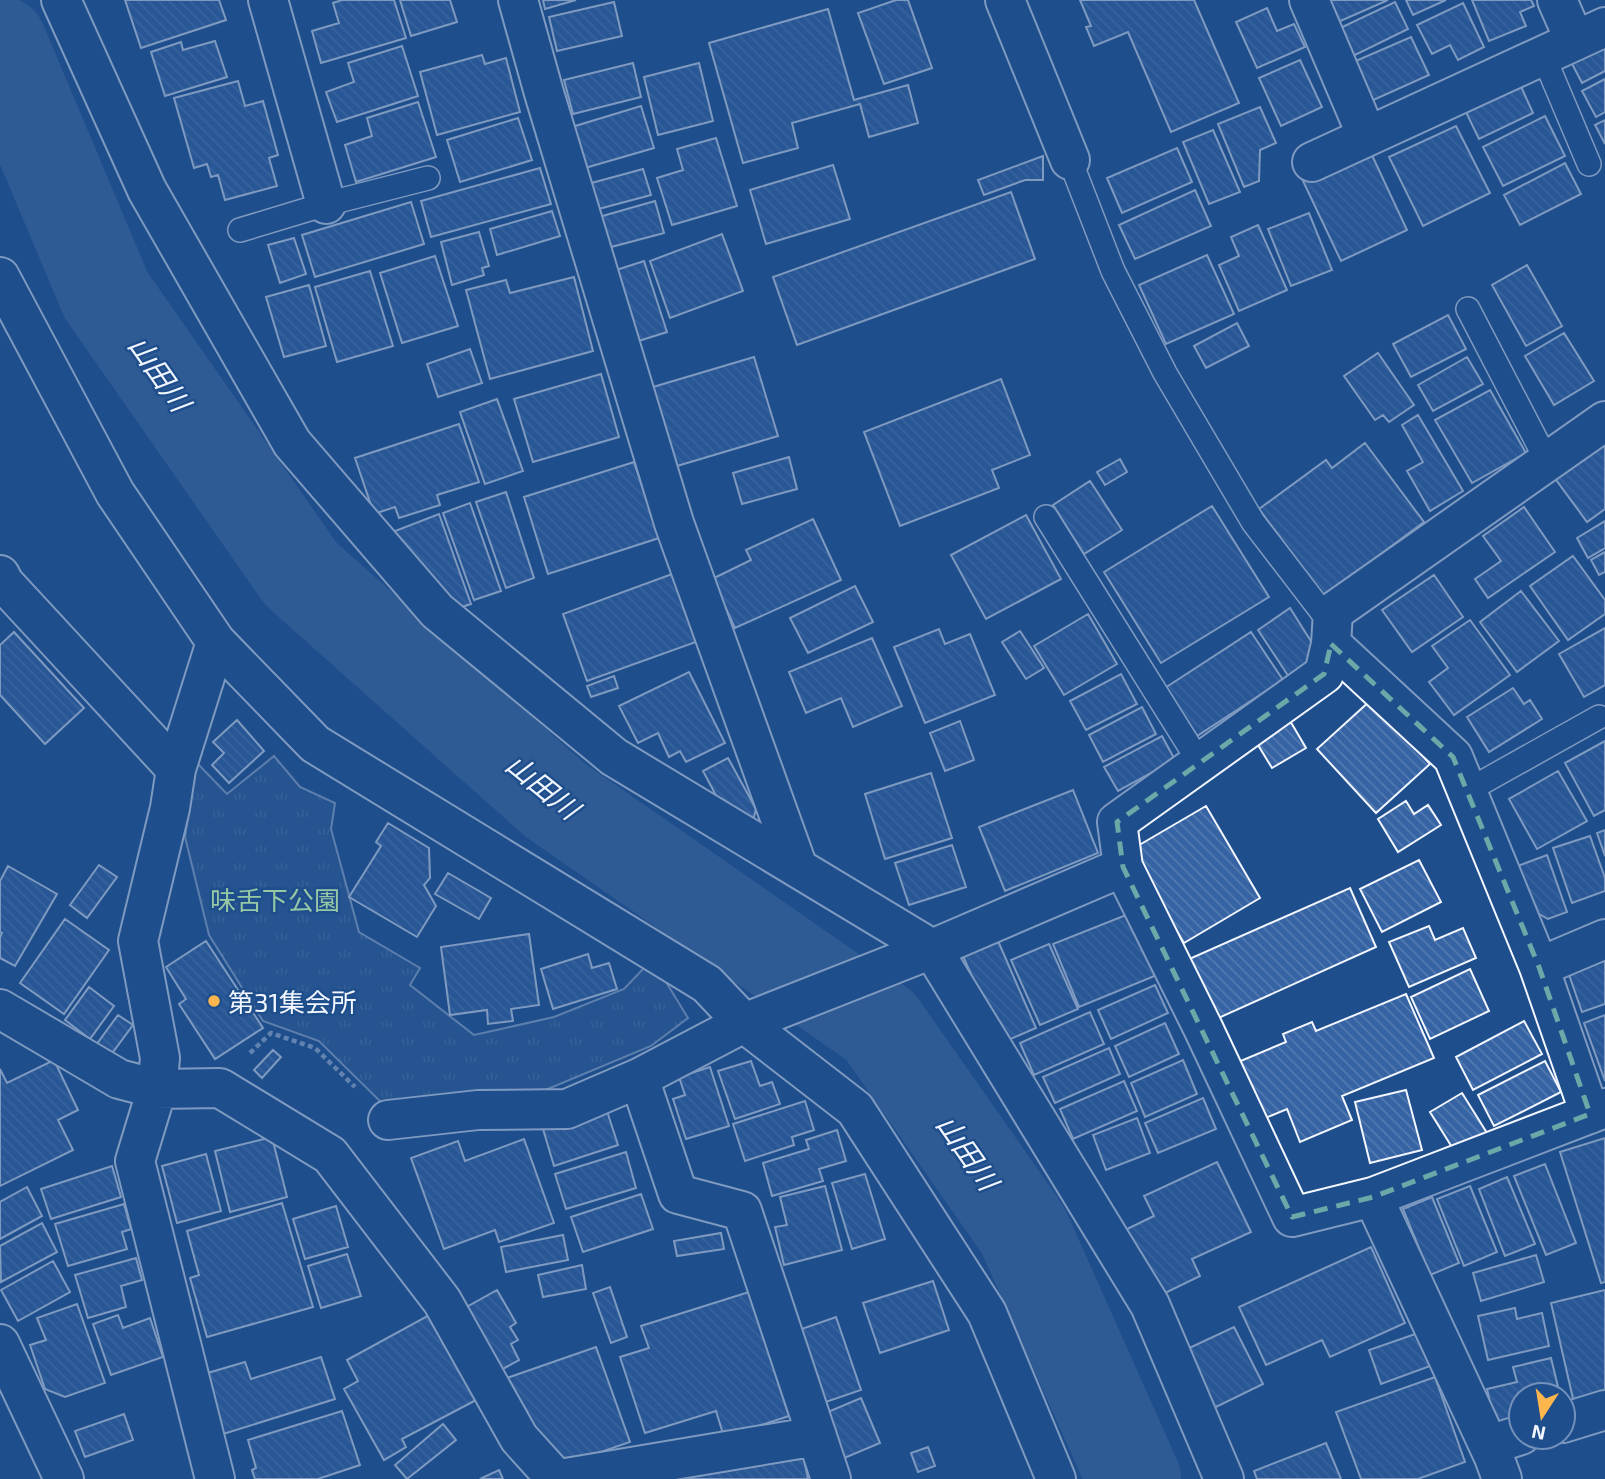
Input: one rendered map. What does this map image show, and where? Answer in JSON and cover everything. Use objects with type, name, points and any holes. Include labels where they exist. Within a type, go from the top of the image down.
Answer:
[{"type":"street","points":[[61,0],[147,190],[292,443],[436,611],[614,757],[932,949],[1150,1304],[1224,1479]]},
{"type":"street","points":[[268,0],[326,204]]},
{"type":"street","points":[[518,0],[674,523],[798,868]]},
{"type":"street","points":[[1005,0],[1070,160]]},
{"type":"street","points":[[1309,0],[1367,136]]},
{"type":"street","points":[[1312,162],[1574,41],[1557,0]]},
{"type":"street","points":[[0,277],[115,493],[216,642],[315,744],[707,984],[744,1023],[855,1109],[987,1313],[1056,1479]]},
{"type":"street","points":[[1331,634],[1453,757],[1597,1111],[1373,1197],[1292,1216],[1203,1028],[1122,867],[1117,822],[1324,674],[1334,612],[1605,421]]},
{"type":"street","points":[[0,575],[4,583],[176,769]]},
{"type":"street","points":[[215,1479],[135,1161],[157,1089],[160,1058],[138,941],[170,808],[176,769],[216,642]]},
{"type":"street","points":[[388,1120],[478,1110],[568,1109],[639,1077],[744,1023],[932,949],[1122,867]]},
{"type":"street","points":[[1539,967],[1605,939]]},
{"type":"street","points":[[0,1009],[118,1079],[157,1089],[220,1088],[330,1155],[442,1301],[520,1438],[558,1479],[817,1436]]},
{"type":"street","points":[[639,1077],[678,1194],[742,1211],[831,1479]]},
{"type":"street","points":[[1373,1197],[1504,1453]]},
{"type":"street","points":[[0,1344],[64,1479]]},
{"type":"street","points":[[1577,1419],[1605,1410]]},
{"type":"lane","points":[[1574,41],[1589,164]]},
{"type":"lane","points":[[1070,160],[1114,271],[1165,373],[1253,522],[1331,634]]},
{"type":"lane","points":[[240,230],[326,204],[428,178]]},
{"type":"lane","points":[[1468,309],[1547,461]]},
{"type":"lane","points":[[1046,517],[1199,763]]},
{"type":"lane","points":[[1467,791],[1599,717]]},
{"type":"path","points":[[242,1062],[271,1033],[315,1048],[388,1120]]},
{"type":"highlighted area","points":[[1331,644],[1453,757],[1539,967],[1590,1114],[1373,1197],[1292,1217],[1123,867],[1117,822],[1324,674]]},
{"type":"green space","name":"味舌下公園","points":[[274,756],[300,787],[335,803],[331,829],[359,932],[420,968],[410,985],[474,1035],[554,1017],[624,989],[644,968],[666,982],[688,1018],[651,1046],[531,1096],[393,1114],[319,1041],[263,1021],[209,935],[185,837],[196,762],[227,794]]},
{"type":"building","points":[[125,0],[219,0],[226,20],[141,48]]},
{"type":"building","points":[[342,0],[394,0],[406,38],[321,63],[312,31],[339,23],[333,3]]},
{"type":"building","points":[[400,0],[450,0],[457,22],[411,36]]},
{"type":"building","points":[[543,0],[576,0],[545,9]]},
{"type":"building","points":[[896,0],[908,0],[932,68],[884,84],[858,13]]},
{"type":"building","points":[[1080,0],[1194,0],[1239,103],[1171,132],[1128,32],[1094,46],[1086,27],[1091,26]]},
{"type":"building","points":[[1326,0],[1388,0],[1336,23]]},
{"type":"building","points":[[1406,0],[1446,0],[1413,15]]},
{"type":"building","points":[[1472,0],[1531,0],[1534,6],[1520,12],[1526,26],[1489,41]]},
{"type":"building","points":[[614,2],[622,36],[557,51],[549,17]]},
{"type":"building","points":[[1395,2],[1408,29],[1349,58],[1336,30]]},
{"type":"building","points":[[1463,3],[1484,47],[1458,60],[1450,45],[1432,54],[1417,25]]},
{"type":"building","points":[[1267,8],[1277,31],[1294,24],[1305,47],[1257,68],[1236,22]]},
{"type":"building","points":[[828,9],[854,100],[908,85],[918,123],[869,137],[860,104],[792,123],[798,148],[743,163],[709,43]]},
{"type":"building","points":[[1411,37],[1429,75],[1369,102],[1351,63]]},
{"type":"building","points":[[1605,37],[1605,71],[1582,83],[1568,56]]},
{"type":"building","points":[[215,41],[227,77],[165,96],[151,52],[181,42],[183,50]]},
{"type":"building","points":[[402,46],[418,96],[337,122],[326,92],[354,82],[348,63]]},
{"type":"building","points":[[482,55],[485,64],[506,58],[520,112],[437,135],[420,72]]},
{"type":"building","points":[[1300,60],[1322,107],[1281,126],[1259,78]]},
{"type":"building","points":[[633,63],[641,97],[573,114],[564,80]]},
{"type":"building","points":[[699,63],[713,121],[658,135],[644,77]]},
{"type":"building","points":[[1605,79],[1605,112],[1596,117],[1582,91]]},
{"type":"building","points":[[238,81],[245,106],[263,101],[278,155],[269,158],[277,186],[225,200],[218,175],[211,177],[207,164],[194,168],[174,98]]},
{"type":"building","points":[[1519,82],[1533,113],[1479,139],[1464,108]]},
{"type":"building","points":[[418,102],[436,157],[356,182],[345,145],[372,136],[367,118]]},
{"type":"building","points":[[641,106],[654,148],[585,168],[572,127]]},
{"type":"building","points":[[1260,107],[1276,143],[1260,150],[1259,181],[1244,187],[1218,124]]},
{"type":"building","points":[[1545,116],[1565,156],[1503,186],[1483,147]]},
{"type":"building","points":[[518,118],[532,160],[460,182],[447,140]]},
{"type":"building","points":[[1605,120],[1605,144],[1595,125]]},
{"type":"building","points":[[1456,126],[1490,193],[1423,226],[1389,157]]},
{"type":"building","points":[[1213,130],[1240,192],[1209,204],[1183,142]]},
{"type":"building","points":[[716,138],[737,206],[672,225],[657,178],[683,170],[677,149]]},
{"type":"building","points":[[1177,148],[1192,182],[1122,213],[1107,178]]},
{"type":"building","points":[[1370,151],[1407,230],[1341,261],[1303,181]]},
{"type":"building","points":[[1043,156],[1043,180],[1025,180],[984,195],[978,180]]},
{"type":"building","points":[[1565,163],[1581,194],[1520,225],[1504,195]]},
{"type":"building","points":[[833,165],[850,219],[766,244],[750,190]]},
{"type":"building","points":[[540,168],[551,204],[431,237],[421,201]]},
{"type":"building","points":[[643,169],[651,195],[591,211],[584,185]]},
{"type":"building","points":[[1195,190],[1211,226],[1135,259],[1119,225]]},
{"type":"building","points":[[1011,192],[1035,259],[797,345],[773,277]]},
{"type":"building","points":[[655,201],[664,233],[600,250],[592,219]]},
{"type":"building","points":[[411,202],[424,244],[315,277],[302,235]]},
{"type":"building","points":[[552,211],[560,236],[497,255],[490,229]]},
{"type":"building","points":[[1309,213],[1332,270],[1291,286],[1268,229]]},
{"type":"building","points":[[1258,225],[1287,290],[1239,311],[1219,265],[1239,256],[1231,237]]},
{"type":"building","points":[[479,232],[489,266],[482,268],[484,275],[452,285],[441,242]]},
{"type":"building","points":[[722,234],[743,291],[670,318],[650,261]]},
{"type":"building","points":[[294,238],[306,274],[280,283],[268,245]]},
{"type":"building","points":[[1207,255],[1234,314],[1166,344],[1139,285]]},
{"type":"building","points":[[435,256],[458,326],[402,343],[380,273]]},
{"type":"building","points":[[644,261],[667,332],[626,345],[604,274]]},
{"type":"building","points":[[1527,265],[1562,326],[1526,346],[1492,285]]},
{"type":"building","points":[[370,271],[393,346],[337,362],[315,287]]},
{"type":"building","points":[[574,277],[593,351],[490,379],[466,290],[506,280],[510,293]]},
{"type":"building","points":[[309,285],[326,346],[284,357],[266,297]]},
{"type":"building","points":[[1448,315],[1466,349],[1411,377],[1393,344]]},
{"type":"building","points":[[1237,323],[1249,346],[1206,368],[1194,346]]},
{"type":"building","points":[[1564,333],[1594,381],[1554,405],[1525,356]]},
{"type":"building","points":[[470,349],[482,383],[438,397],[427,364]]},
{"type":"building","points":[[1378,353],[1414,405],[1389,422],[1383,415],[1375,420],[1344,376]]},
{"type":"building","points":[[754,357],[778,436],[667,469],[643,390]]},
{"type":"building","points":[[1467,357],[1483,384],[1433,411],[1418,385]]},
{"type":"building","points":[[601,374],[619,437],[533,462],[514,399]]},
{"type":"building","points":[[1001,379],[1030,455],[992,470],[999,488],[900,526],[864,432]]},
{"type":"building","points":[[1490,390],[1526,453],[1472,483],[1435,420]]},
{"type":"building","points":[[497,399],[523,471],[485,484],[460,412]]},
{"type":"building","points":[[1418,415],[1463,491],[1430,511],[1407,471],[1423,462],[1402,425]]},
{"type":"building","points":[[459,424],[479,482],[437,495],[440,505],[399,518],[395,507],[374,514],[355,458]]},
{"type":"building","points":[[1605,434],[1605,509],[1587,522],[1551,473]]},
{"type":"building","points":[[1365,443],[1424,522],[1324,596],[1259,509],[1326,460],[1332,468]]},
{"type":"building","points":[[789,457],[797,489],[742,504],[733,473]]},
{"type":"building","points":[[1120,459],[1127,472],[1105,485],[1097,472]]},
{"type":"building","points":[[634,462],[659,538],[548,574],[524,497]]},
{"type":"building","points":[[1090,481],[1122,530],[1084,554],[1053,505]]},
{"type":"building","points":[[506,492],[534,578],[506,588],[476,502]]},
{"type":"building","points":[[470,503],[501,591],[474,600],[443,513]]},
{"type":"building","points":[[1212,506],[1269,597],[1161,663],[1104,572]]},
{"type":"building","points":[[1524,507],[1555,552],[1488,598],[1475,579],[1501,561],[1483,536]]},
{"type":"building","points":[[439,514],[471,604],[455,609],[405,557],[395,531]]},
{"type":"building","points":[[1026,515],[1061,579],[986,619],[951,555]]},
{"type":"building","points":[[813,519],[841,580],[735,628],[712,579],[751,560],[746,550]]},
{"type":"building","points":[[1605,521],[1605,548],[1588,558],[1577,538]]},
{"type":"building","points":[[1605,552],[1605,572],[1599,575],[1591,560]]},
{"type":"building","points":[[1573,556],[1605,600],[1605,614],[1568,640],[1530,586]]},
{"type":"building","points":[[672,574],[696,642],[587,681],[563,614]]},
{"type":"building","points":[[1434,575],[1463,617],[1412,652],[1382,610]]},
{"type":"building","points":[[855,586],[873,622],[808,653],[790,618]]},
{"type":"building","points":[[1521,591],[1559,641],[1517,672],[1480,622]]},
{"type":"building","points":[[1290,608],[1321,657],[1289,677],[1258,630]]},
{"type":"building","points":[[1088,614],[1117,664],[1064,695],[1034,646]]},
{"type":"building","points":[[1470,620],[1510,675],[1454,715],[1429,682],[1448,668],[1432,646]]},
{"type":"building","points":[[1605,628],[1605,685],[1584,697],[1559,654]]},
{"type":"building","points":[[939,629],[945,644],[970,634],[995,695],[925,723],[894,647]]},
{"type":"building","points":[[1020,631],[1044,668],[1026,679],[1002,642]]},
{"type":"building","points":[[14,632],[84,708],[45,744],[0,695],[0,645]]},
{"type":"building","points":[[1251,632],[1283,680],[1197,736],[1165,688]]},
{"type":"building","points":[[872,638],[902,706],[853,727],[841,698],[806,713],[789,672]]},
{"type":"building","points":[[689,672],[725,743],[686,762],[680,751],[669,757],[658,733],[638,743],[619,706]]},
{"type":"building","points":[[1121,674],[1137,704],[1086,730],[1070,701]]},
{"type":"building","points":[[614,676],[618,688],[591,697],[587,686]]},
{"type":"building","points":[[1513,688],[1524,704],[1530,700],[1542,719],[1489,752],[1467,717]]},
{"type":"building","points":[[1371,700],[1430,764],[1376,813],[1317,749]]},
{"type":"building","points":[[1142,707],[1156,734],[1103,762],[1089,735]]},
{"type":"building","points":[[1289,719],[1306,748],[1272,768],[1255,740]]},
{"type":"building","points":[[237,720],[264,751],[229,783],[212,765],[224,753],[213,742]]},
{"type":"building","points":[[960,721],[974,760],[945,771],[930,733]]},
{"type":"building","points":[[1162,736],[1175,760],[1118,791],[1104,767]]},
{"type":"building","points":[[1605,741],[1605,810],[1594,816],[1565,763]]},
{"type":"building","points":[[728,758],[756,809],[752,824],[720,803],[703,771]]},
{"type":"building","points":[[1558,771],[1587,821],[1537,849],[1509,799]]},
{"type":"building","points":[[931,773],[952,838],[885,859],[865,794]]},
{"type":"building","points":[[1073,790],[1098,853],[1005,891],[979,827]]},
{"type":"building","points":[[1406,801],[1414,814],[1428,805],[1441,825],[1398,852],[1378,819]]},
{"type":"building","points":[[1206,806],[1260,898],[1184,943],[1129,851]]},
{"type":"building","points":[[388,823],[429,848],[430,878],[424,885],[436,906],[417,937],[349,897],[381,846],[376,842]]},
{"type":"building","points":[[1605,830],[1605,856],[1597,833]]},
{"type":"building","points":[[1590,836],[1605,878],[1605,891],[1572,903],[1553,848]]},
{"type":"building","points":[[952,845],[966,887],[909,905],[895,863]]},
{"type":"building","points":[[1547,855],[1567,912],[1548,919],[1530,909],[1515,867]]},
{"type":"building","points":[[1419,860],[1441,902],[1382,932],[1360,889]]},
{"type":"building","points":[[99,865],[117,877],[87,918],[70,905]]},
{"type":"building","points":[[8,866],[57,894],[15,966],[0,958],[0,881]]},
{"type":"building","points":[[448,873],[491,898],[479,919],[435,894]]},
{"type":"building","points":[[1350,888],[1376,947],[1214,1020],[1187,960]]},
{"type":"building","points":[[1131,913],[1157,975],[1079,1007],[1053,944]]},
{"type":"building","points":[[65,919],[109,950],[64,1014],[20,983]]},
{"type":"building","points":[[1429,926],[1435,940],[1463,928],[1476,958],[1409,987],[1389,942]]},
{"type":"building","points":[[529,934],[539,1005],[511,1009],[513,1021],[488,1024],[487,1010],[450,1015],[441,947]]},
{"type":"building","points":[[995,934],[1036,1028],[1001,1043],[960,949]]},
{"type":"building","name":"第31集会所","points":[[206,941],[263,1028],[215,1059],[179,1004],[186,999],[166,967]]},
{"type":"building","points":[[1049,944],[1078,1009],[1040,1025],[1011,960]]},
{"type":"building","points":[[1605,952],[1605,1004],[1582,1012],[1566,966]]},
{"type":"building","points":[[588,954],[592,968],[609,963],[617,989],[553,1009],[541,969]]},
{"type":"building","points":[[1470,969],[1489,1011],[1430,1039],[1411,997]]},
{"type":"building","points":[[1155,985],[1168,1013],[1111,1039],[1098,1010]]},
{"type":"building","points":[[89,987],[114,1006],[90,1039],[65,1020]]},
{"type":"building","points":[[1406,994],[1434,1058],[1342,1096],[1352,1120],[1300,1142],[1287,1109],[1256,1122],[1231,1065],[1286,1042],[1283,1034],[1312,1022],[1316,1031]]},
{"type":"building","points":[[1090,1012],[1104,1044],[1034,1075],[1020,1043]]},
{"type":"building","points":[[118,1015],[133,1025],[110,1056],[96,1045]]},
{"type":"building","points":[[1605,1015],[1605,1081],[1584,1023]]},
{"type":"building","points":[[1524,1021],[1542,1054],[1473,1090],[1456,1057]]},
{"type":"building","points":[[1165,1023],[1179,1054],[1129,1077],[1115,1046]]},
{"type":"building","points":[[1109,1048],[1120,1074],[1055,1103],[1043,1077]]},
{"type":"building","points":[[273,1050],[281,1057],[262,1078],[254,1070]]},
{"type":"building","points":[[54,1060],[78,1110],[58,1120],[73,1150],[0,1186],[0,1069],[7,1083]]},
{"type":"building","points":[[1183,1060],[1197,1094],[1145,1117],[1131,1083]]},
{"type":"building","points":[[751,1061],[760,1086],[772,1082],[780,1104],[735,1119],[718,1071]]},
{"type":"building","points":[[1545,1061],[1561,1092],[1494,1126],[1478,1095]]},
{"type":"building","points":[[710,1067],[729,1126],[686,1139],[673,1099],[685,1095],[679,1077]]},
{"type":"building","points":[[1124,1081],[1137,1111],[1073,1139],[1060,1109]]},
{"type":"building","points":[[1406,1090],[1422,1150],[1370,1163],[1355,1102]]},
{"type":"building","points":[[1462,1093],[1487,1133],[1455,1152],[1430,1112]]},
{"type":"building","points":[[1203,1098],[1216,1129],[1158,1153],[1145,1123]]},
{"type":"building","points":[[805,1101],[814,1130],[792,1137],[794,1145],[745,1161],[733,1124]]},
{"type":"building","points":[[606,1108],[618,1145],[554,1166],[543,1129]]},
{"type":"building","points":[[1137,1118],[1150,1153],[1106,1170],[1093,1135]]},
{"type":"building","points":[[837,1130],[846,1161],[819,1169],[823,1181],[772,1196],[763,1163],[809,1149],[806,1140]]},
{"type":"building","points":[[272,1137],[287,1197],[230,1212],[215,1151]]},
{"type":"building","points":[[1605,1138],[1605,1282],[1601,1283],[1560,1152]]},
{"type":"building","points":[[524,1139],[554,1223],[499,1242],[495,1230],[444,1249],[411,1158],[458,1141],[465,1161]]},
{"type":"building","points":[[626,1152],[636,1188],[566,1209],[555,1174]]},
{"type":"building","points":[[206,1154],[221,1211],[177,1223],[162,1166]]},
{"type":"building","points":[[1217,1162],[1251,1232],[1192,1259],[1200,1276],[1157,1297],[1125,1230],[1154,1216],[1144,1196]]},
{"type":"building","points":[[1545,1164],[1576,1243],[1546,1255],[1514,1176]]},
{"type":"building","points":[[112,1166],[121,1197],[51,1219],[41,1189]]},
{"type":"building","points":[[865,1174],[885,1239],[852,1249],[832,1183]]},
{"type":"building","points":[[1507,1177],[1535,1244],[1505,1256],[1479,1189]]},
{"type":"building","points":[[825,1186],[842,1250],[784,1265],[775,1227],[787,1225],[780,1197]]},
{"type":"building","points":[[1470,1186],[1497,1252],[1464,1266],[1437,1199]]},
{"type":"building","points":[[27,1187],[42,1216],[0,1239],[0,1202]]},
{"type":"building","points":[[641,1194],[653,1229],[583,1252],[571,1217]]},
{"type":"building","points":[[1432,1197],[1459,1263],[1430,1275],[1403,1209]]},
{"type":"building","points":[[282,1203],[313,1307],[207,1337],[190,1278],[199,1275],[187,1231]]},
{"type":"building","points":[[124,1204],[131,1229],[122,1232],[127,1249],[68,1266],[55,1224]]},
{"type":"building","points":[[336,1206],[348,1247],[305,1259],[293,1219]]},
{"type":"building","points":[[42,1223],[57,1252],[1,1282],[0,1246]]},
{"type":"building","points":[[721,1233],[724,1249],[677,1256],[674,1241]]},
{"type":"building","points":[[563,1235],[568,1260],[506,1272],[501,1247]]},
{"type":"building","points":[[1371,1247],[1405,1323],[1330,1357],[1322,1340],[1266,1365],[1239,1307]]},
{"type":"building","points":[[347,1254],[361,1296],[321,1308],[308,1266]]},
{"type":"building","points":[[1536,1255],[1544,1282],[1481,1301],[1473,1273]]},
{"type":"building","points":[[136,1258],[142,1280],[121,1286],[126,1307],[88,1318],[75,1275]]},
{"type":"building","points":[[53,1261],[70,1292],[18,1321],[1,1290]]},
{"type":"building","points":[[582,1265],[586,1289],[543,1297],[538,1275]]},
{"type":"building","points":[[933,1281],[949,1330],[880,1353],[863,1303]]},
{"type":"building","points":[[610,1287],[627,1337],[611,1343],[593,1293]]},
{"type":"building","points":[[497,1290],[516,1323],[510,1327],[518,1340],[511,1344],[519,1360],[492,1375],[456,1313]]},
{"type":"building","points":[[1605,1290],[1605,1395],[1577,1402],[1577,1381],[1569,1381],[1551,1303]]},
{"type":"building","points":[[749,1292],[789,1416],[724,1437],[716,1411],[645,1433],[620,1357],[649,1348],[641,1326]]},
{"type":"building","points":[[77,1304],[105,1383],[65,1397],[45,1389],[30,1345],[46,1340],[37,1318]]},
{"type":"building","points":[[1515,1308],[1517,1319],[1542,1313],[1549,1346],[1488,1360],[1478,1316]]},
{"type":"building","points":[[431,1314],[478,1399],[402,1439],[406,1447],[384,1460],[344,1389],[358,1381],[347,1360]]},
{"type":"building","points":[[118,1315],[123,1328],[150,1318],[163,1357],[111,1375],[93,1324]]},
{"type":"building","points":[[836,1317],[861,1390],[814,1406],[790,1333]]},
{"type":"building","points":[[1234,1327],[1263,1384],[1214,1408],[1185,1350]]},
{"type":"building","points":[[1421,1332],[1433,1365],[1381,1384],[1369,1350]]},
{"type":"building","points":[[596,1347],[630,1442],[569,1463],[542,1451],[504,1379]]},
{"type":"building","points":[[321,1357],[335,1399],[220,1435],[201,1375],[245,1362],[251,1379]]},
{"type":"building","points":[[1551,1358],[1557,1381],[1517,1381],[1513,1367]]},
{"type":"building","points":[[1435,1377],[1465,1462],[1418,1479],[1361,1479],[1336,1412]]},
{"type":"building","points":[[1507,1384],[1507,1421],[1495,1424],[1487,1389]]},
{"type":"building","points":[[861,1398],[880,1443],[842,1459],[823,1414]]},
{"type":"building","points":[[342,1411],[360,1465],[318,1479],[255,1479],[252,1470],[256,1468],[248,1440]]},
{"type":"building","points":[[124,1414],[133,1440],[85,1457],[75,1431]]},
{"type":"building","points":[[443,1424],[456,1440],[407,1479],[395,1465]]},
{"type":"building","points":[[1326,1443],[1341,1479],[1257,1479],[1254,1471]]},
{"type":"building","points":[[928,1447],[935,1466],[918,1472],[911,1453]]},
{"type":"building","points":[[802,1449],[808,1479],[685,1479],[683,1470]]},
{"type":"building","points":[[499,1470],[503,1479],[480,1479]]},
{"type":"waterway","name":"山田川","points":[[0,43],[106,295],[301,574],[555,800],[880,1026],[1023,1230],[1134,1479]]},
{"type":"place","name":"第31集会所","points":[[214,1001]]}]
